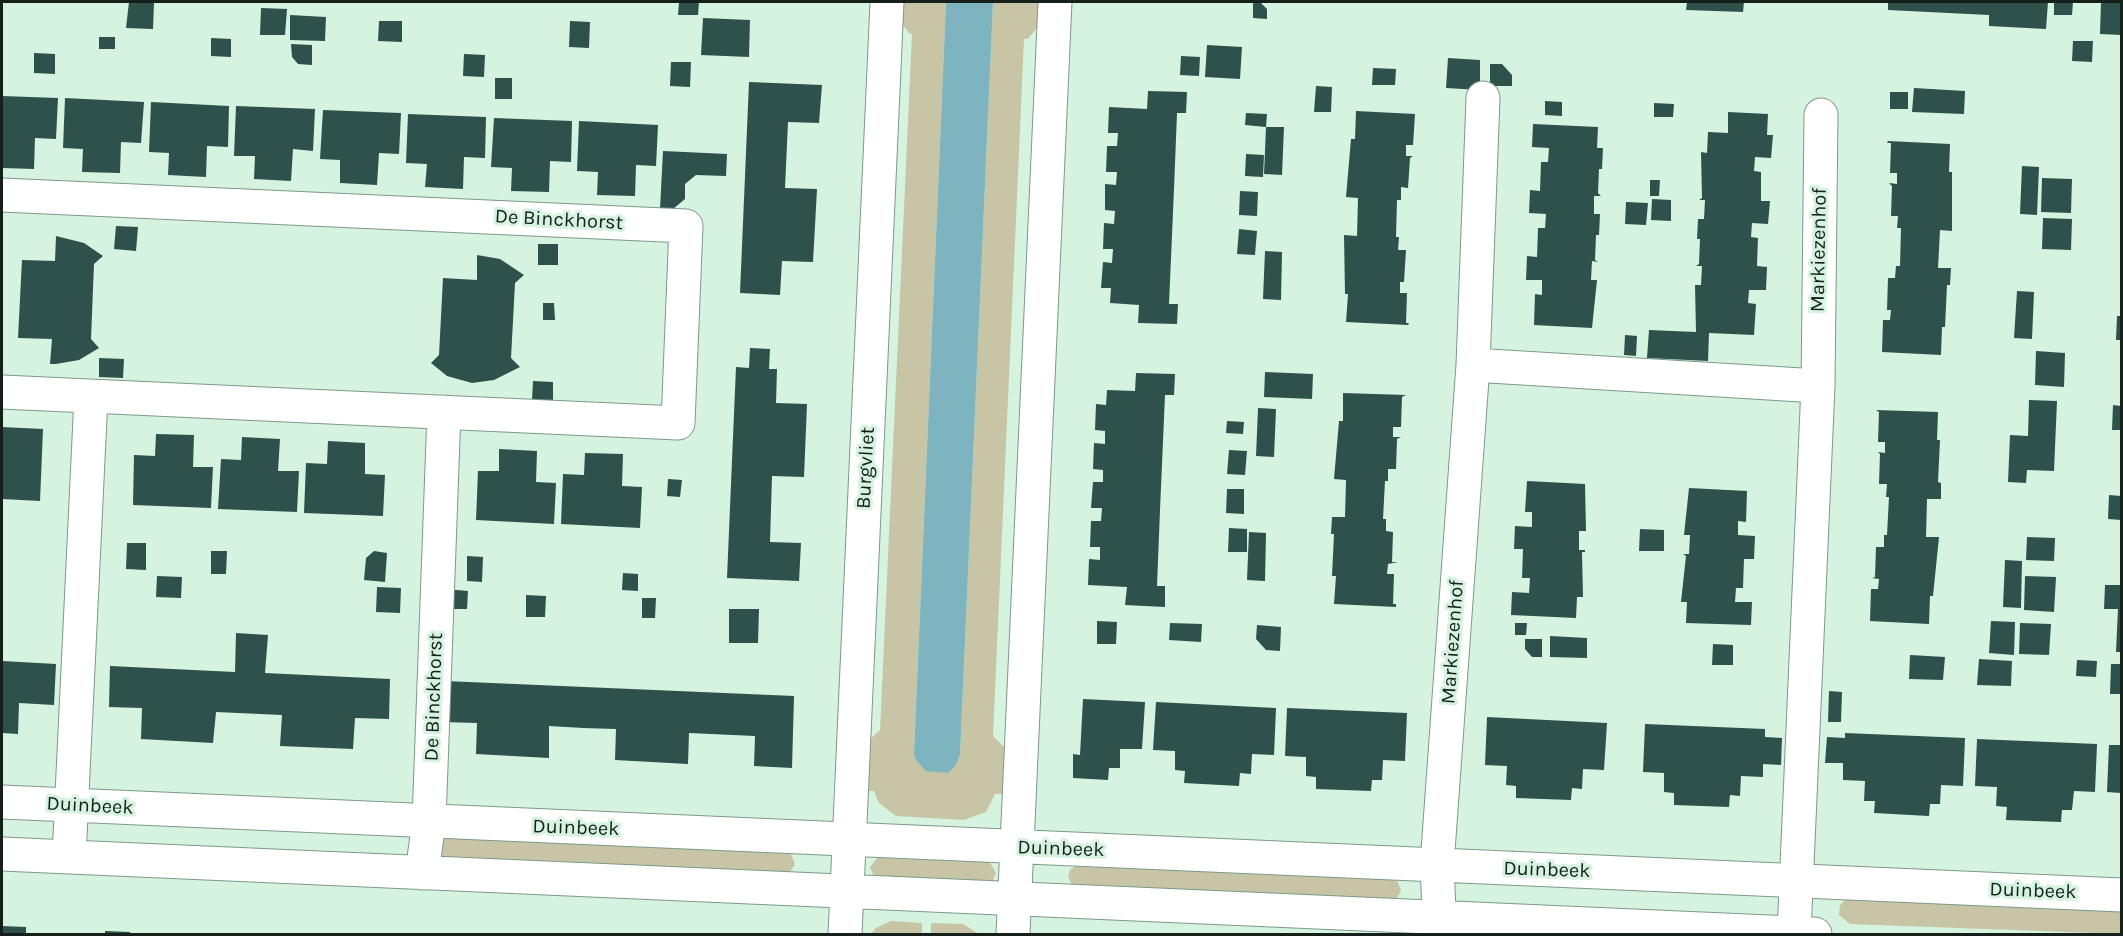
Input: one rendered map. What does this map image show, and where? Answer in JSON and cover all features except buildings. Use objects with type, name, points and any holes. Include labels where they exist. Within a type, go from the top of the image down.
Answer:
[{"type":"street","name":"Burgvliet","points":[[845,934],[887,2]]},
{"type":"street","points":[[1013,934],[1054,2]]},
{"type":"street","name":"Markiezenhof","points":[[1440,927],[1437,865],[1473,365],[1483,98]]},
{"type":"street","name":"Markiezenhof","points":[[1801,934],[1798,880],[1818,386],[1821,115]]},
{"type":"street","name":"De Binckhorst","points":[[2,195],[686,226],[678,423],[2,392]]},
{"type":"street","points":[[1473,365],[1818,386]]},
{"type":"street","points":[[69,857],[74,806],[91,397]]},
{"type":"street","name":"De Binckhorst","points":[[422,873],[429,821],[444,412]]},
{"type":"street","name":"Duinbeek","points":[[2,802],[2121,895]]},
{"type":"street","points":[[2,854],[1014,900],[1440,927],[1801,934]]},
{"type":"shaded area","points":[[897,2],[946,2],[914,752],[956,765],[960,755],[993,2],[1042,2],[1040,24],[1028,39],[1024,39],[993,736],[1008,751],[1007,794],[995,794],[986,812],[964,820],[896,816],[879,803],[874,791],[862,791],[864,745],[880,730],[912,34],[896,16]]},
{"type":"shaded area","points":[[442,837],[790,852],[795,864],[788,875],[438,857]]},
{"type":"shaded area","points":[[879,856],[989,861],[996,873],[992,882],[874,877],[870,867]]},
{"type":"shaded area","points":[[1077,865],[1393,879],[1398,882],[1401,891],[1396,900],[1074,888],[1068,877],[1070,870]]},
{"type":"shaded area","points":[[1846,899],[2121,910],[2121,934],[1850,924],[1839,915],[1840,905]]},
{"type":"shaded area","points":[[891,921],[922,923],[922,934],[871,934],[876,928]]},
{"type":"shaded area","points":[[931,923],[963,924],[979,934],[931,934]]},
{"type":"water","points":[[946,2],[993,2],[960,755],[956,765],[948,773],[926,771],[916,760],[914,753]]}]
